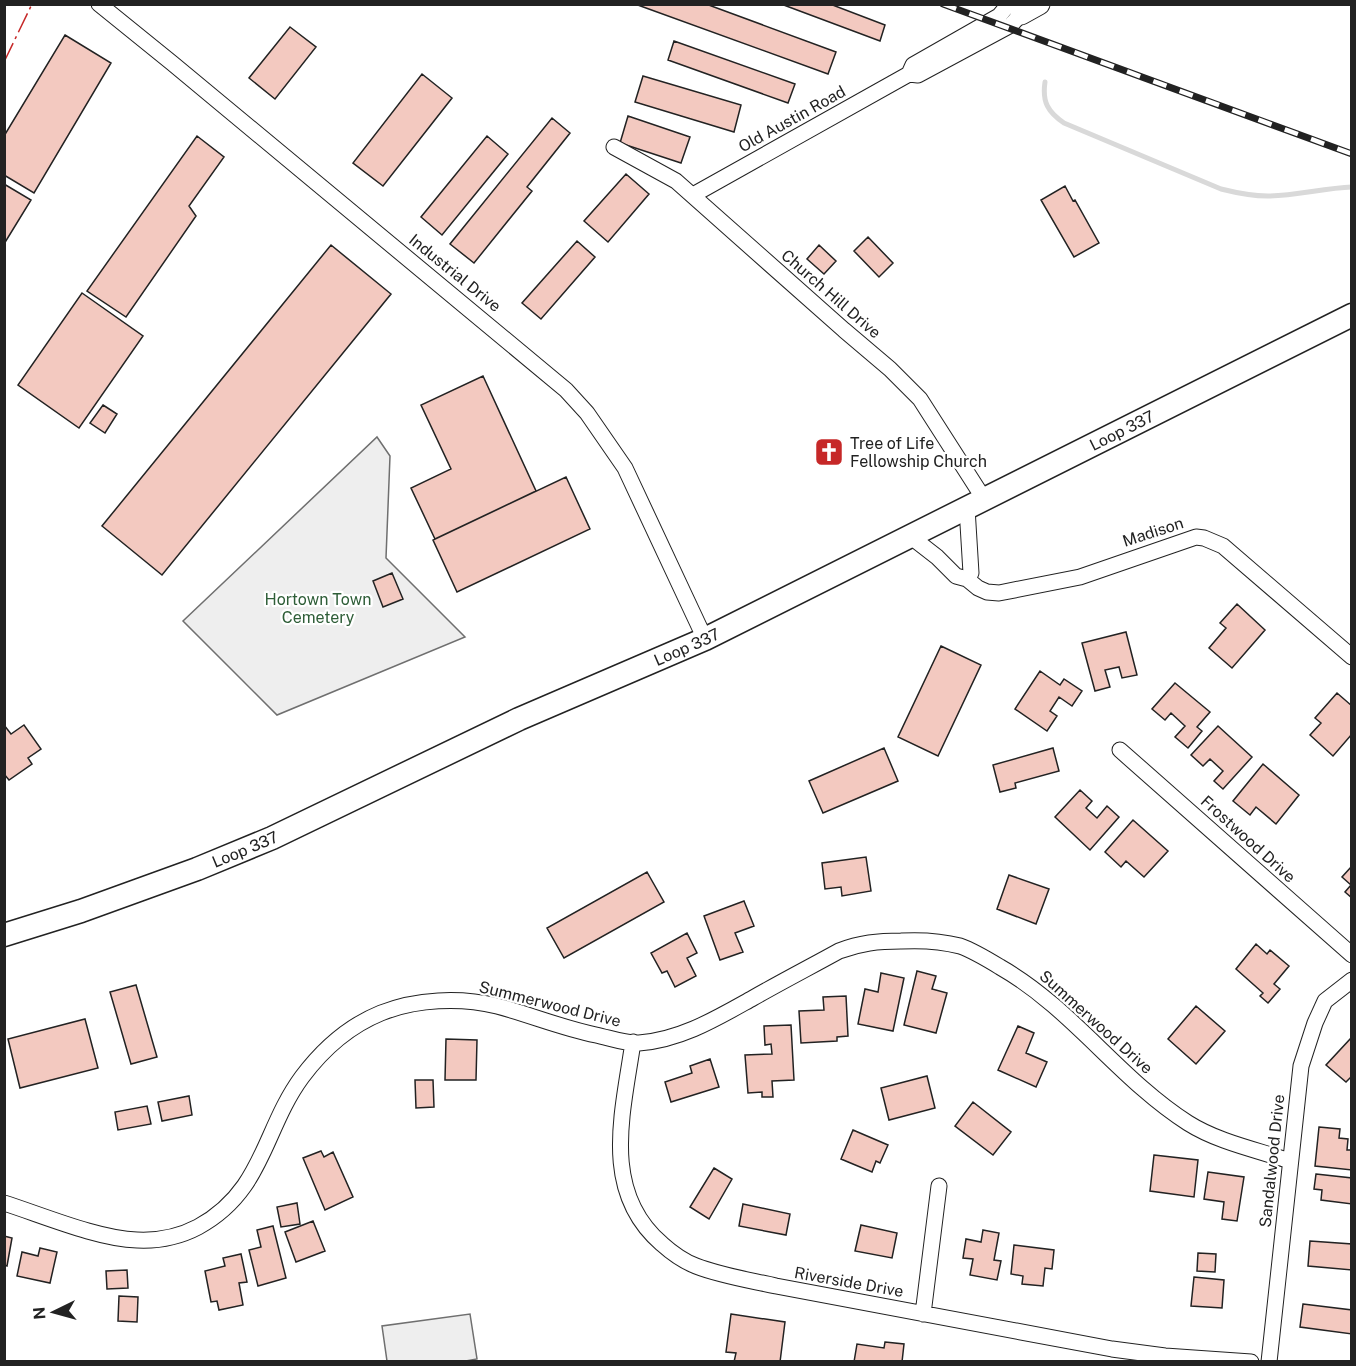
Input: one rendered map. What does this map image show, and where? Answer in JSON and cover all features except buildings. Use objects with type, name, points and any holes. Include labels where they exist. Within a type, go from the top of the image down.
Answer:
[{"type":"main road","name":"Loop 337","points":[[4,935],[91,908],[197,869],[272,838],[519,719],[705,639],[1352,315]]},
{"type":"street","name":"Industrial Drive","points":[[99,4],[566,390],[587,413],[625,468],[705,639]]},
{"type":"street","name":"Old Austin Road","points":[[693,195],[909,74],[918,75],[1011,25],[1023,7]]},
{"type":"street","name":"Church Hill Drive","points":[[614,147],[676,181],[890,369],[920,399],[939,427],[976,503]]},
{"type":"street","points":[[967,579],[971,573],[976,503]]},
{"type":"street","name":"Madison","points":[[909,536],[938,557],[956,576],[967,579],[987,592],[1013,591],[1080,576],[1185,540],[1204,538],[1223,546],[1350,651]]},
{"type":"street","name":"Frostwood Drive","points":[[1120,750],[1352,955]]},
{"type":"street","name":"Summerwood Drive","points":[[4,1203],[119,1238],[152,1240],[170,1238],[211,1220],[224,1210],[244,1188],[259,1163],[302,1077],[332,1041],[380,1013],[404,1005],[433,1001],[461,1001],[496,1006],[573,1031],[633,1042],[657,1041],[683,1034],[714,1019],[839,951],[860,943],[916,940],[958,946],[976,953],[1012,974],[1050,1001],[1144,1089],[1189,1124],[1220,1138],[1290,1161]]},
{"type":"street","name":"Sandalwood Drive","points":[[1269,1362],[1301,1066],[1307,1044],[1325,1001],[1352,981]]},
{"type":"street","name":"Riverside Drive","points":[[633,1042],[620,1133],[622,1176],[628,1196],[640,1221],[674,1255],[720,1274],[923,1314],[1122,1350],[1165,1356],[1251,1362]]},
{"type":"street","points":[[923,1314],[939,1186]]},
{"type":"green space","name":"Hortown Town Cemetery","points":[[377,437],[390,456],[386,558],[465,637],[277,715],[183,621]]},
{"type":"green space","points":[[470,1314],[477,1359],[460,1362],[387,1361],[382,1326]]},
{"type":"waterway","points":[[1045,82],[1044,95],[1047,106],[1064,123],[1221,189],[1268,196],[1352,187]]},
{"type":"railway","points":[[943,4],[1352,154]]},
{"type":"power","points":[[4,62],[32,4]]},
{"type":"place","name":"Tree of Life Fellowship Church","points":[[829,452]]}]
